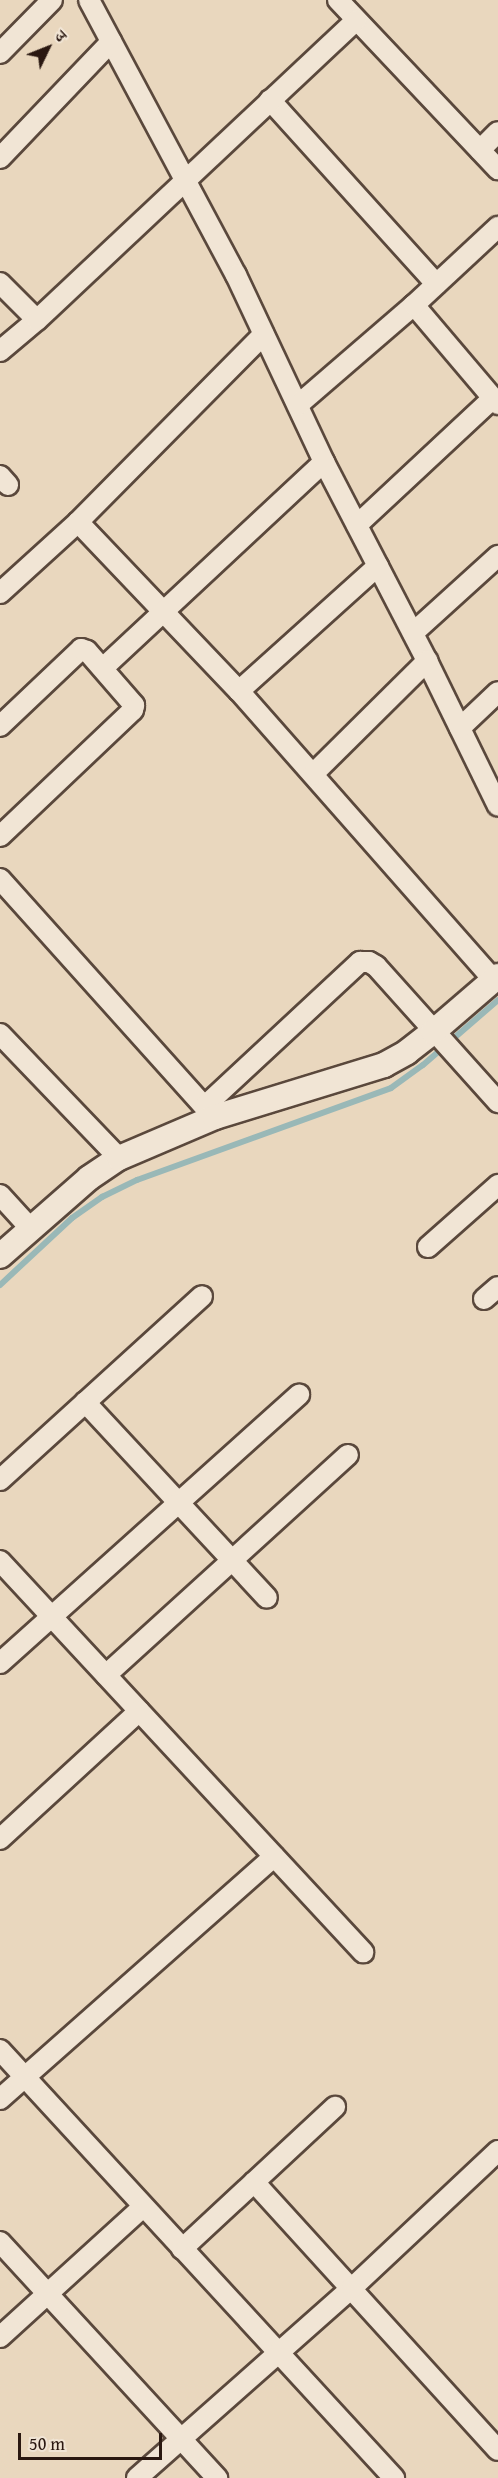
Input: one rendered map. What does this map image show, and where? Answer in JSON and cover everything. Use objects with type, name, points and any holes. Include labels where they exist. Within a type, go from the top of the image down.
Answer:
[{"type":"street","points":[[0,53],[52,0]]},
{"type":"street","points":[[88,0],[183,182],[236,274],[324,462],[428,661],[498,806]]},
{"type":"street","points":[[338,0],[498,170]]},
{"type":"street","points":[[0,351],[37,320],[356,20]]},
{"type":"street","points":[[0,158],[111,42]]},
{"type":"street","points":[[270,100],[436,284]]},
{"type":"street","points":[[480,150],[498,132]]},
{"type":"street","points":[[297,405],[414,305],[498,227]]},
{"type":"street","points":[[0,283],[37,320]]},
{"type":"street","points":[[357,525],[495,401],[414,305]]},
{"type":"street","points":[[0,593],[78,522],[264,334]]},
{"type":"street","points":[[103,668],[165,613],[324,462]]},
{"type":"street","points":[[0,1256],[89,1178],[119,1158],[210,1112],[384,1065],[407,1052],[433,1032],[496,978],[239,691],[78,522]]},
{"type":"street","points":[[413,633],[498,556]]},
{"type":"street","points":[[239,691],[378,566]]},
{"type":"street","points":[[0,726],[78,650],[87,651],[132,701],[133,710],[0,836]]},
{"type":"street","points":[[313,774],[428,661]]},
{"type":"street","points":[[460,728],[498,692]]},
{"type":"street","points":[[0,879],[210,1112]]},
{"type":"street","points":[[210,1112],[360,962],[369,962],[376,966],[498,1102]]},
{"type":"street","points":[[0,1034],[119,1158]]},
{"type":"street","points":[[428,1248],[498,1185]]},
{"type":"street","points":[[0,1195],[31,1229]]},
{"type":"street","points":[[0,1480],[202,1296]]},
{"type":"street","points":[[0,1664],[299,1395]]},
{"type":"street","points":[[85,1402],[177,1504],[267,1598]]},
{"type":"street","points":[[105,1675],[348,1455]]},
{"type":"street","points":[[0,1561],[363,1952]]},
{"type":"street","points":[[0,1839],[139,1711]]},
{"type":"street","points":[[0,2099],[274,1857]]},
{"type":"street","points":[[0,2050],[394,2478]]},
{"type":"street","points":[[182,2249],[335,2107]]},
{"type":"street","points":[[137,2478],[352,2288],[498,2151]]},
{"type":"street","points":[[254,2182],[498,2450]]},
{"type":"street","points":[[0,2337],[143,2207]]},
{"type":"street","points":[[0,2242],[217,2478]]},
{"type":"waterway","points":[[0,1285],[72,1218],[102,1197],[137,1180],[391,1088],[423,1065],[498,1000]]}]
